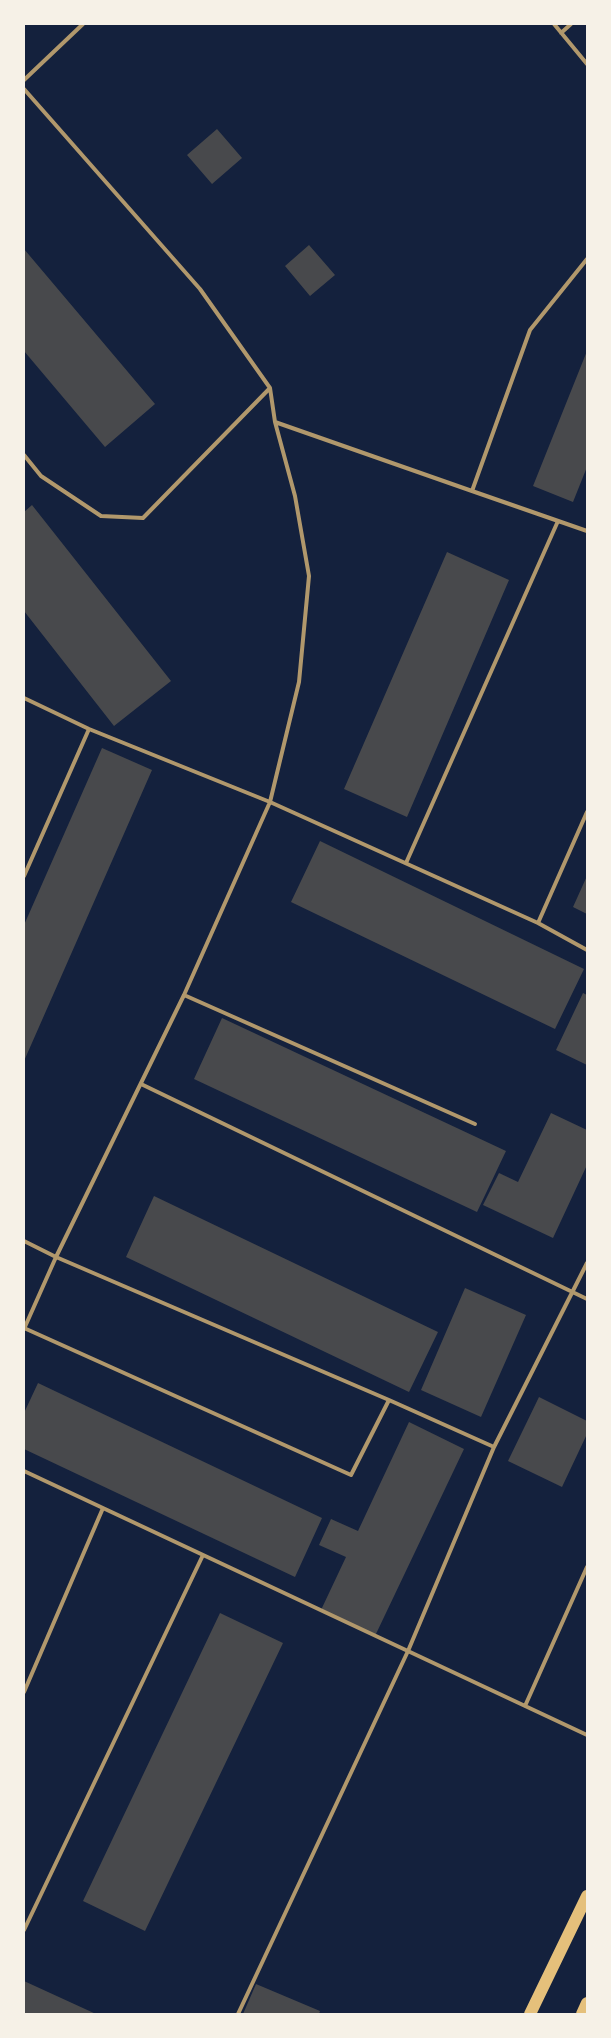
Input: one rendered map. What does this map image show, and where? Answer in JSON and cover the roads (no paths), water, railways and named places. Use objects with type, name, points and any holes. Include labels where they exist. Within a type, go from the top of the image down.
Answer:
[{"type":"main road","points":[[530,2014],[587,1896]]},
{"type":"main road","points":[[582,2014],[587,2003]]},
{"type":"lane","points":[[24,80],[83,24]]},
{"type":"lane","points":[[554,24],[587,64]]},
{"type":"lane","points":[[561,33],[571,24]]},
{"type":"lane","points":[[24,89],[200,289],[270,388],[275,422],[295,496],[310,576],[299,682],[270,802],[184,995],[56,1257],[24,1329],[351,1475],[389,1400]]},
{"type":"lane","points":[[472,491],[530,330],[587,258]]},
{"type":"lane","points":[[24,455],[41,476],[101,516],[143,518],[270,388]]},
{"type":"lane","points":[[275,422],[587,530]]},
{"type":"lane","points":[[406,863],[558,521]]},
{"type":"lane","points":[[24,698],[89,729],[270,802],[538,923],[587,950]]},
{"type":"lane","points":[[24,876],[89,729]]},
{"type":"lane","points":[[538,923],[587,812]]},
{"type":"lane","points":[[184,995],[475,1124]]},
{"type":"lane","points":[[141,1084],[587,1300]]},
{"type":"lane","points":[[24,1241],[56,1257],[494,1447]]},
{"type":"lane","points":[[238,2014],[408,1651],[494,1447],[587,1263]]},
{"type":"lane","points":[[24,1471],[587,1735]]},
{"type":"lane","points":[[24,1692],[103,1508]]},
{"type":"lane","points":[[24,1930],[203,1555]]},
{"type":"lane","points":[[525,1706],[587,1567]]}]
